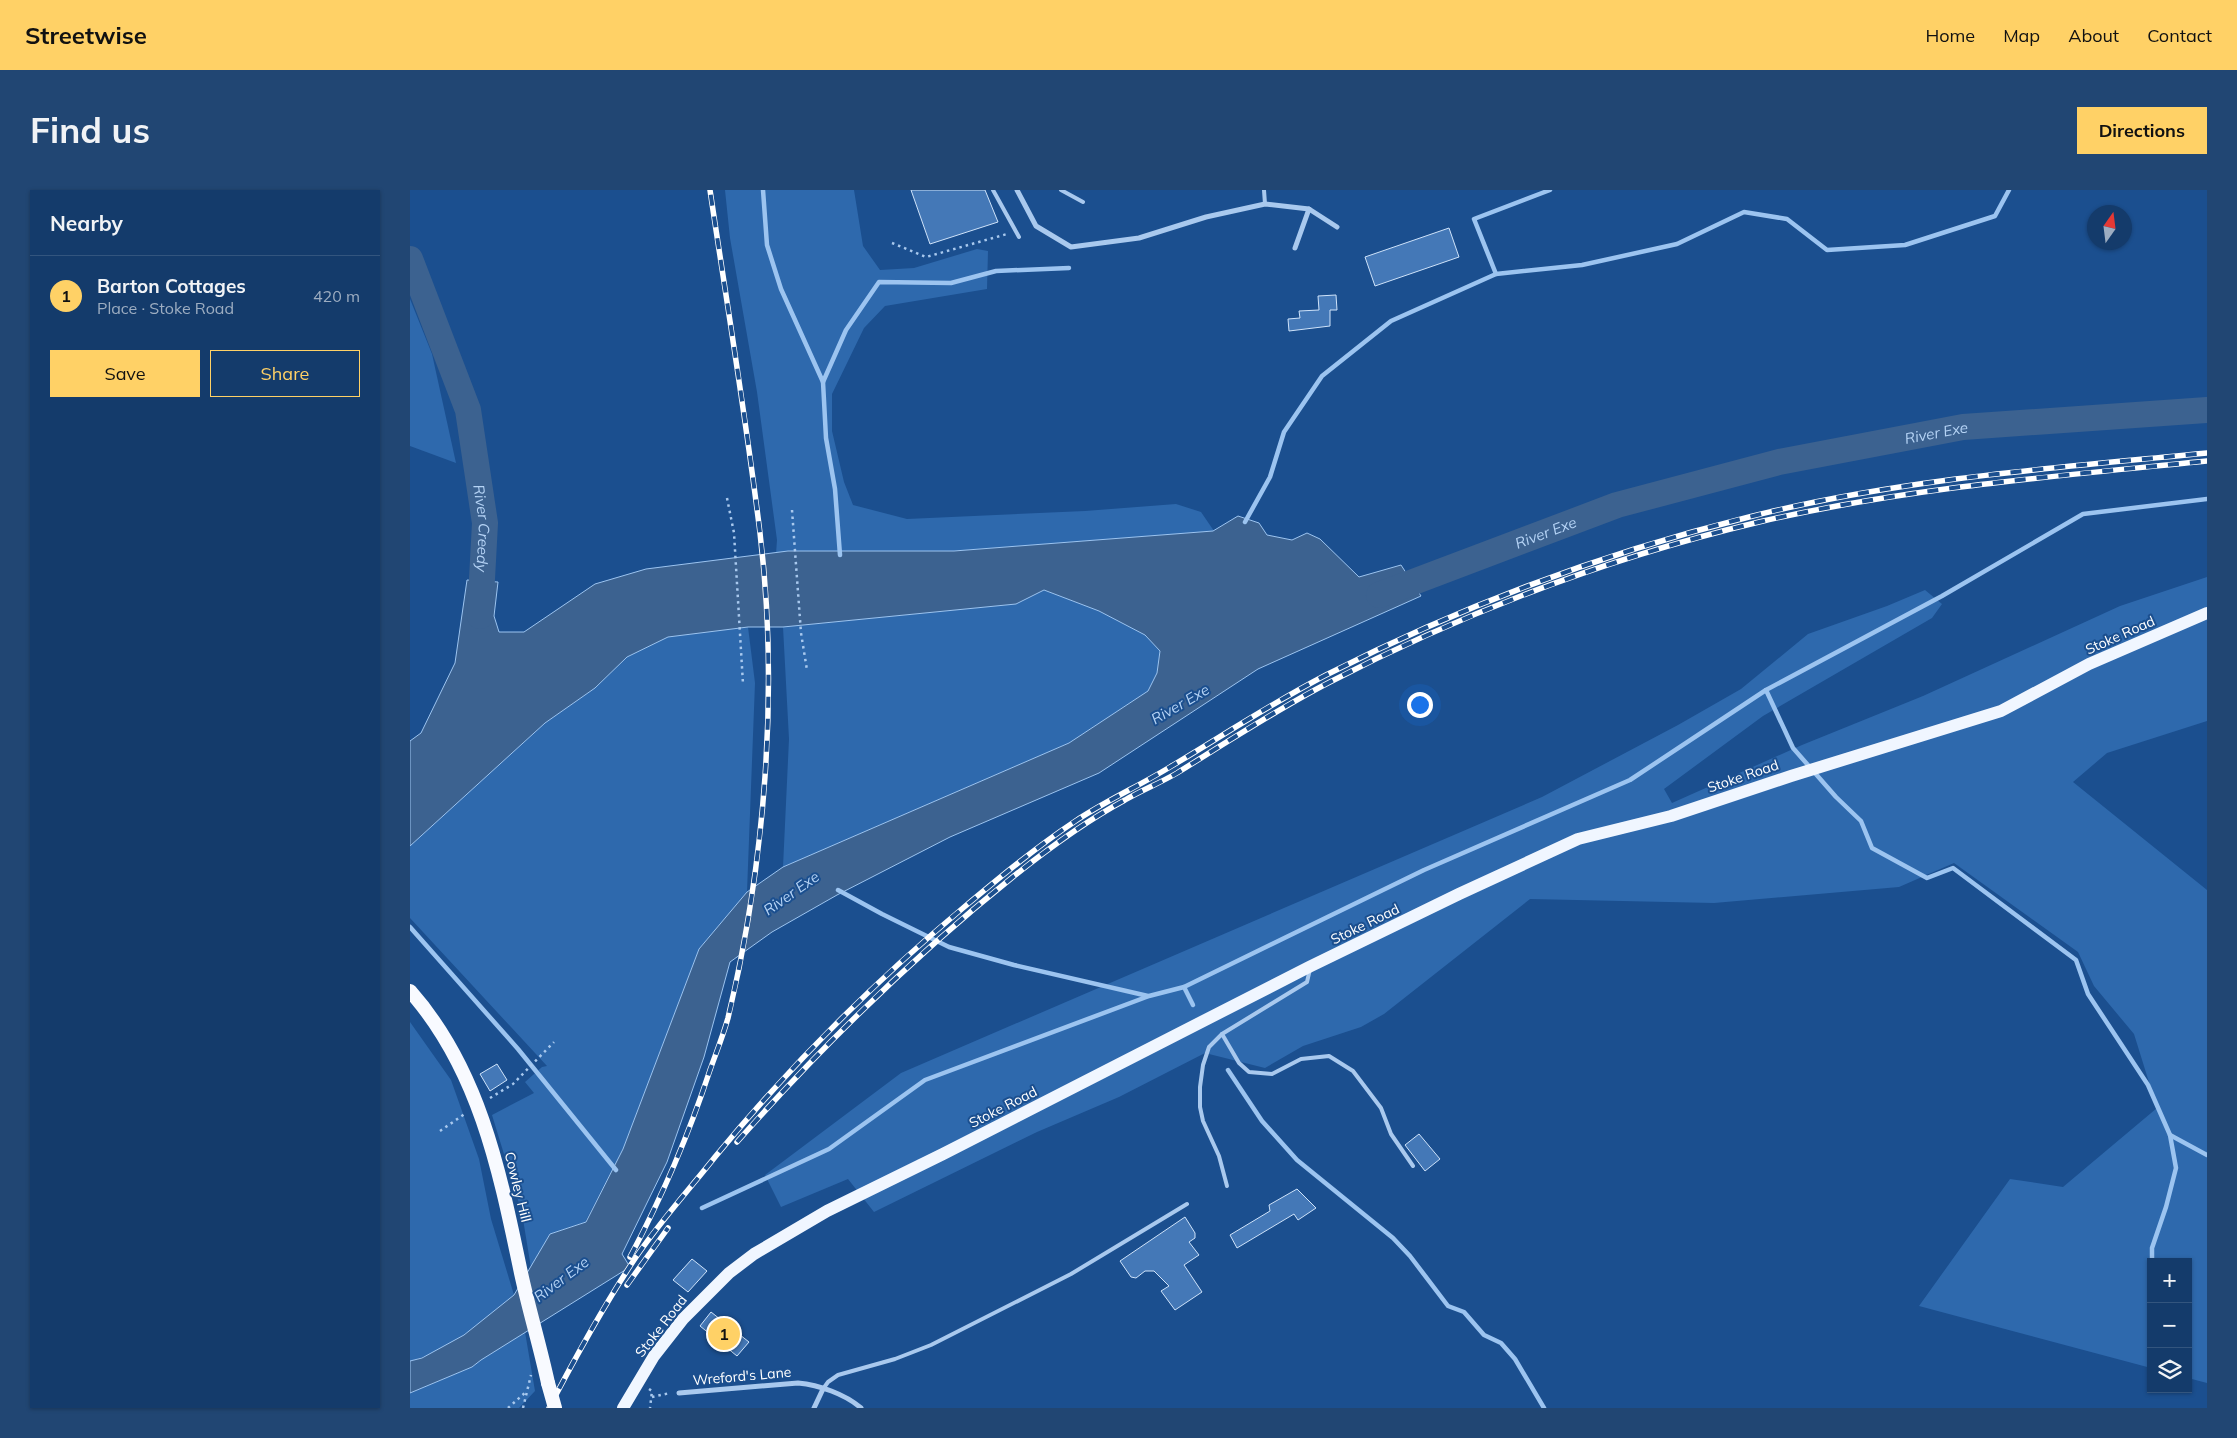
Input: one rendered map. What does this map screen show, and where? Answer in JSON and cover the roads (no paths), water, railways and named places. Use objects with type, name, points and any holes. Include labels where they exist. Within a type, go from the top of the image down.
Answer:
[{"type":"highway","name":"Cowley Hill","points":[[410,992],[444,1036],[459,1061],[478,1105],[508,1211],[555,1408]]},
{"type":"main road","name":"Stoke Road","points":[[623,1408],[654,1356],[683,1319],[729,1272],[754,1254],[827,1211],[943,1154],[1309,967],[1459,894],[1578,840],[1672,816],[1791,776],[2001,712],[2089,664],[2207,614]]},
{"type":"street","points":[[1017,190],[1036,226],[1071,247],[1139,238],[1206,217],[1265,204],[1309,209],[1337,227]]},
{"type":"street","points":[[1294,248],[1309,209]]},
{"type":"street","name":"Wreford's Lane","points":[[679,1393],[798,1383],[814,1385],[855,1403],[861,1408]]},
{"type":"street","points":[[814,1408],[823,1389]]},
{"type":"lane","points":[[993,190],[1019,237]]},
{"type":"lane","points":[[1061,190],[1082,202]]},
{"type":"lane","points":[[1264,190],[1265,204]]},
{"type":"lane","points":[[1227,1186],[1219,1156],[1203,1121],[1200,1107],[1203,1065],[1209,1047],[1222,1034],[1307,982],[1310,973],[1309,967]]},
{"type":"lane","points":[[1222,1034],[1239,1063],[1249,1072],[1272,1074],[1301,1059],[1328,1056],[1352,1071],[1380,1108],[1391,1134],[1413,1166]]},
{"type":"lane","points":[[823,1389],[828,1382],[838,1375],[895,1359],[931,1344],[1071,1274],[1187,1204]]},
{"type":"water","points":[[1238,516],[1259,523],[1267,535],[1292,540],[1307,533],[1320,539],[1359,577],[1401,565],[1421,596],[1258,669],[1099,773],[950,837],[837,895],[772,932],[730,962],[704,1057],[667,1162],[622,1254],[630,1267],[472,1367],[410,1393],[410,1361],[422,1358],[464,1335],[514,1295],[550,1234],[586,1222],[623,1149],[699,949],[747,892],[783,867],[1069,743],[1148,691],[1157,673],[1160,651],[1145,635],[1099,611],[1044,590],[1016,604],[783,627],[748,627],[668,637],[627,657],[595,688],[545,723],[410,846],[410,741],[421,733],[455,663],[467,580],[498,582],[494,616],[499,632],[524,632],[595,584],[646,569],[788,551],[954,551],[1213,531]]},
{"type":"waterway","points":[[763,190],[767,245],[781,289],[823,382]]},
{"type":"waterway","points":[[1496,274],[1474,219],[1550,190]]},
{"type":"waterway","points":[[1245,522],[1270,477],[1284,432],[1322,376],[1391,321],[1496,274],[1582,265],[1677,244],[1744,212],[1787,219],[1827,250],[1905,245],[1995,216],[2009,190]]},
{"type":"waterway","name":"River Creedy","points":[[410,259],[468,410],[485,523],[480,616]]},
{"type":"waterway","points":[[840,555],[835,489],[826,438],[823,382],[846,330],[879,282],[951,283],[996,271],[1069,268]]},
{"type":"waterway","name":"River Exe","points":[[1379,595],[1617,505],[1779,462],[1963,427],[2207,410]]},
{"type":"waterway","points":[[702,1208],[829,1149],[925,1080],[1149,996],[1184,987],[1424,870],[1630,780],[1766,690],[1942,596],[2083,514],[2207,499]]},
{"type":"waterway","points":[[1766,690],[1793,748],[1836,797],[1861,821],[1872,848],[1927,878],[1953,868],[2076,960],[2088,994],[2148,1085],[2170,1135],[2207,1155]]},
{"type":"waterway","points":[[838,890],[949,947],[1014,965],[1148,996]]},
{"type":"waterway","points":[[410,927],[518,1049],[616,1170]]},
{"type":"waterway","points":[[1184,987],[1193,1005]]},
{"type":"waterway","points":[[1228,1070],[1262,1121],[1297,1160],[1393,1238],[1410,1256],[1448,1306],[1464,1312],[1484,1335],[1501,1343],[1515,1359],[1544,1408]]},
{"type":"waterway","points":[[2152,1258],[2152,1248],[2166,1207],[2176,1168],[2170,1135]]},
{"type":"railway","points":[[630,1257],[664,1188],[684,1141],[728,1018],[741,959],[751,899],[765,777],[768,715],[766,593],[743,404],[710,190]]},
{"type":"railway","points":[[549,1408],[600,1314],[653,1234],[743,1123],[833,1026],[930,936],[1017,864],[1060,832],[1086,814],[1158,774],[1286,697],[1377,650],[1480,605],[1586,565],[1694,531],[1805,504],[1919,484],[1977,476],[2207,453]]},
{"type":"railway","points":[[737,1142],[802,1071],[870,1003],[940,938],[1041,855],[1110,808],[1177,773],[1309,693],[1379,657],[1431,633],[1539,589],[1648,552],[1759,522],[1870,500],[1982,484],[2207,461]]},
{"type":"railway","points":[[627,1285],[668,1228]]},
{"type":"place","name":"Barton Cottages","points":[[724,1334]]}]
